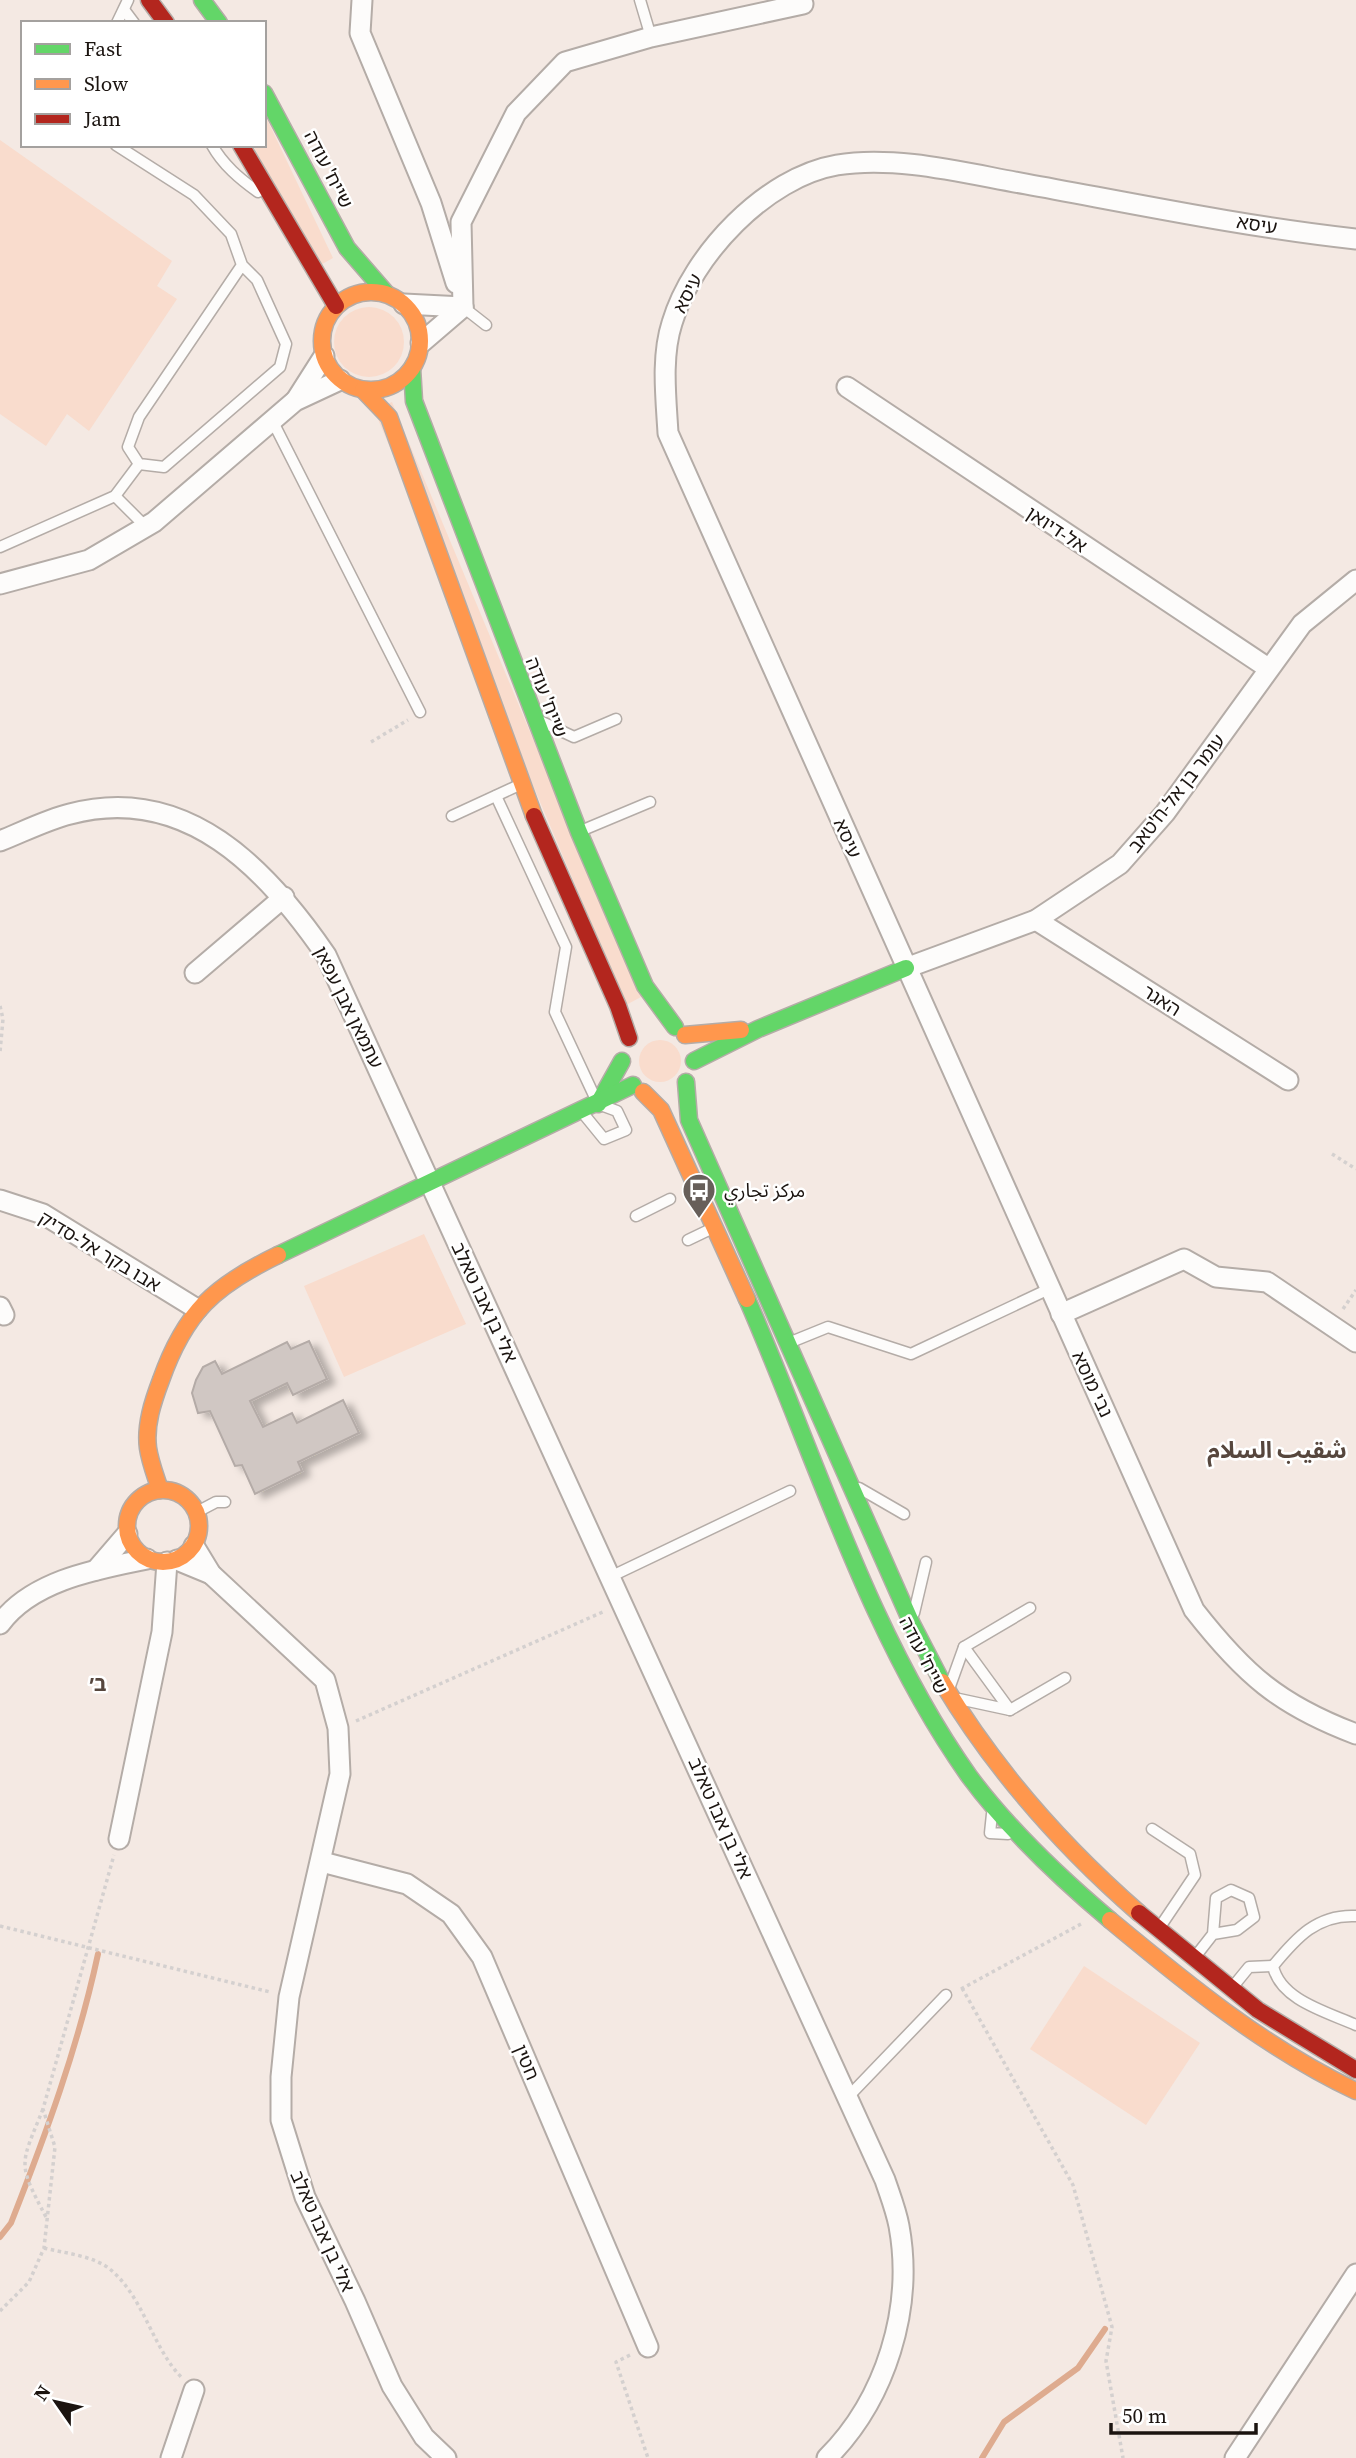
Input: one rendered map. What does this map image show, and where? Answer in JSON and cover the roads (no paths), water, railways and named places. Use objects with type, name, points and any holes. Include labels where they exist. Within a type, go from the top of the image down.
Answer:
[{"type":"main road","points":[[149,0],[165,21]]},
{"type":"main road","points":[[202,0],[218,21]]},
{"type":"main road","name":"שייח' עודה","points":[[266,96],[296,149],[348,256],[365,277],[386,293]]},
{"type":"main road","points":[[241,147],[336,306]]},
{"type":"main road","points":[[363,390],[391,386],[412,368],[421,343],[419,328],[404,304],[386,293],[359,292],[336,306],[323,327],[324,356],[340,380],[363,390],[389,417],[520,784],[629,1038],[622,1061],[598,1104]]},
{"type":"main road","name":"שייח' עודה","points":[[412,368],[414,401],[532,716],[645,986],[680,1031]]},
{"type":"main road","name":"עומר בן אל-ח'טאב","points":[[694,1061],[758,1029],[905,968]]},
{"type":"main road","points":[[160,1490],[148,1448],[151,1406],[173,1346],[197,1309],[238,1274],[598,1104],[638,1088],[667,1094],[687,1082],[694,1061],[692,1048],[680,1031],[649,1025],[629,1038]]},
{"type":"main road","name":"עומר בן אל-ח'טאב","points":[[680,1031],[758,1029]]},
{"type":"main road","points":[[622,1061],[638,1088]]},
{"type":"main road","name":"שייח' עודה","points":[[687,1082],[689,1120],[912,1624],[947,1696],[1023,1801],[1100,1880],[1230,1990],[1291,2033],[1356,2070]]},
{"type":"main road","name":"שייח' עודה","points":[[638,1088],[661,1110],[769,1350],[855,1558],[905,1669],[949,1746],[1019,1834],[1094,1906],[1213,2003],[1310,2070],[1356,2091]]},
{"type":"main road","points":[[160,1490],[182,1495],[197,1512],[200,1523],[194,1546],[172,1561],[147,1559],[132,1545],[127,1534],[131,1509],[148,1493],[160,1490]]},
{"type":"street","points":[[362,0],[360,33],[431,203],[463,307]]},
{"type":"street","points":[[463,307],[461,222],[516,113],[565,62],[651,37],[803,4]]},
{"type":"street","name":"עיסא","points":[[905,968],[668,433],[665,381],[671,324],[686,286],[723,233],[781,186],[837,165],[915,164],[1199,215],[1356,239]]},
{"type":"street","points":[[404,304],[463,307]]},
{"type":"street","points":[[421,343],[463,307]]},
{"type":"street","points":[[295,401],[324,356]]},
{"type":"street","points":[[0,584],[89,560],[146,527],[295,401],[340,380]]},
{"type":"street","name":"אל-דיואן","points":[[847,387],[1268,668]]},
{"type":"street","name":"עומר בן אל-ח'טאב","points":[[905,968],[1036,920],[1120,864],[1165,813],[1302,624],[1356,580]]},
{"type":"street","name":"עתמאן אבן עפאן","points":[[0,841],[70,813],[106,809],[149,810],[186,822],[226,842],[250,861],[284,897],[326,955],[430,1184]]},
{"type":"street","points":[[195,973],[284,897]]},
{"type":"street","name":"האגר","points":[[1036,920],[1288,1080]]},
{"type":"street","name":"נבי מוסא","points":[[905,968],[1194,1610],[1228,1654],[1272,1692],[1310,1717],[1356,1734]]},
{"type":"street","name":"אלי בן אבו טאלב","points":[[430,1184],[612,1576],[885,2180],[899,2225],[903,2274],[898,2331],[878,2384],[841,2444],[827,2458]]},
{"type":"street","name":"אבו בקר אל-סדיק","points":[[0,1200],[43,1214],[197,1309]]},
{"type":"street","points":[[1061,1314],[1184,1259],[1216,1277],[1267,1282],[1356,1342]]},
{"type":"street","points":[[96,1570],[127,1534]]},
{"type":"street","name":"אלי בן אבו טאלב","points":[[194,1546],[211,1574],[325,1680],[338,1728],[340,1774],[289,1997],[281,2077],[281,2120],[304,2197],[392,2386],[424,2437],[446,2458]]},
{"type":"street","points":[[0,1624],[37,1594],[96,1570],[147,1559]]},
{"type":"street","points":[[118,1839],[162,1632],[172,1561]]},
{"type":"street","name":"אלי בן אבו טאלב","points":[[172,1561],[211,1574]]},
{"type":"street","name":"חטין","points":[[322,1862],[407,1884],[451,1914],[482,1957],[648,2347]]},
{"type":"street","points":[[1235,2458],[1356,2274]]},
{"type":"street","points":[[171,2458],[194,2390]]},
{"type":"lane","points":[[640,0],[651,37]]},
{"type":"lane","points":[[118,21],[127,5]]},
{"type":"lane","points":[[119,147],[194,195],[231,234],[242,265],[257,280],[286,344],[280,368],[164,467],[139,464]]},
{"type":"lane","points":[[213,147],[218,157],[238,178],[276,205]]},
{"type":"lane","points":[[139,464],[128,447],[139,416],[242,265]]},
{"type":"lane","points":[[463,307],[486,325]]},
{"type":"lane","points":[[272,420],[420,712]]},
{"type":"lane","points":[[0,547],[115,496],[139,464]]},
{"type":"lane","points":[[115,496],[146,527]]},
{"type":"lane","points":[[532,716],[574,737],[616,719]]},
{"type":"lane","points":[[452,816],[520,784]]},
{"type":"lane","points":[[496,796],[566,947]]},
{"type":"lane","points":[[579,832],[650,802]]},
{"type":"lane","points":[[580,921],[573,939],[566,947],[555,1012],[598,1104],[617,1111],[626,1130],[604,1139],[582,1112]]},
{"type":"lane","points":[[566,947],[576,945],[594,954]]},
{"type":"lane","points":[[636,1216],[670,1199]]},
{"type":"lane","points":[[688,1240],[713,1228]]},
{"type":"lane","points":[[787,1344],[828,1327],[911,1354],[1049,1289]]},
{"type":"lane","points":[[849,1482],[904,1514]]},
{"type":"lane","points":[[612,1576],[790,1491]]},
{"type":"lane","points":[[197,1512],[216,1502],[225,1502]]},
{"type":"lane","points":[[912,1624],[926,1562]]},
{"type":"lane","points":[[1030,1608],[964,1647],[947,1696],[1010,1710],[1065,1678]]},
{"type":"lane","points":[[964,1647],[1010,1710]]},
{"type":"lane","points":[[1152,1829],[1189,1854],[1195,1875],[1157,1930]]},
{"type":"lane","points":[[1193,1960],[1213,1934],[1216,1898],[1231,1889],[1249,1898],[1254,1917],[1237,1930],[1213,1934]]},
{"type":"lane","points":[[1230,1990],[1249,1967],[1273,1966],[1289,1946],[1317,1924],[1335,1915],[1356,1916]]},
{"type":"lane","points":[[1273,1966],[1276,1980],[1294,1996],[1356,2025]]},
{"type":"lane","points":[[848,2097],[946,1995]]},
{"type":"waterway","points":[[0,2237],[11,2223],[49,2123],[81,2023],[98,1954]]},
{"type":"waterway","points":[[982,2458],[1004,2422],[1078,2368],[1105,2329]]},
{"type":"place","name":"مركز تجاري","points":[[699,1220]]},
{"type":"district","name":"شقيب السلام","points":[[1277,1450]]},
{"type":"district","name":"ב׳","points":[[98,1684]]}]
